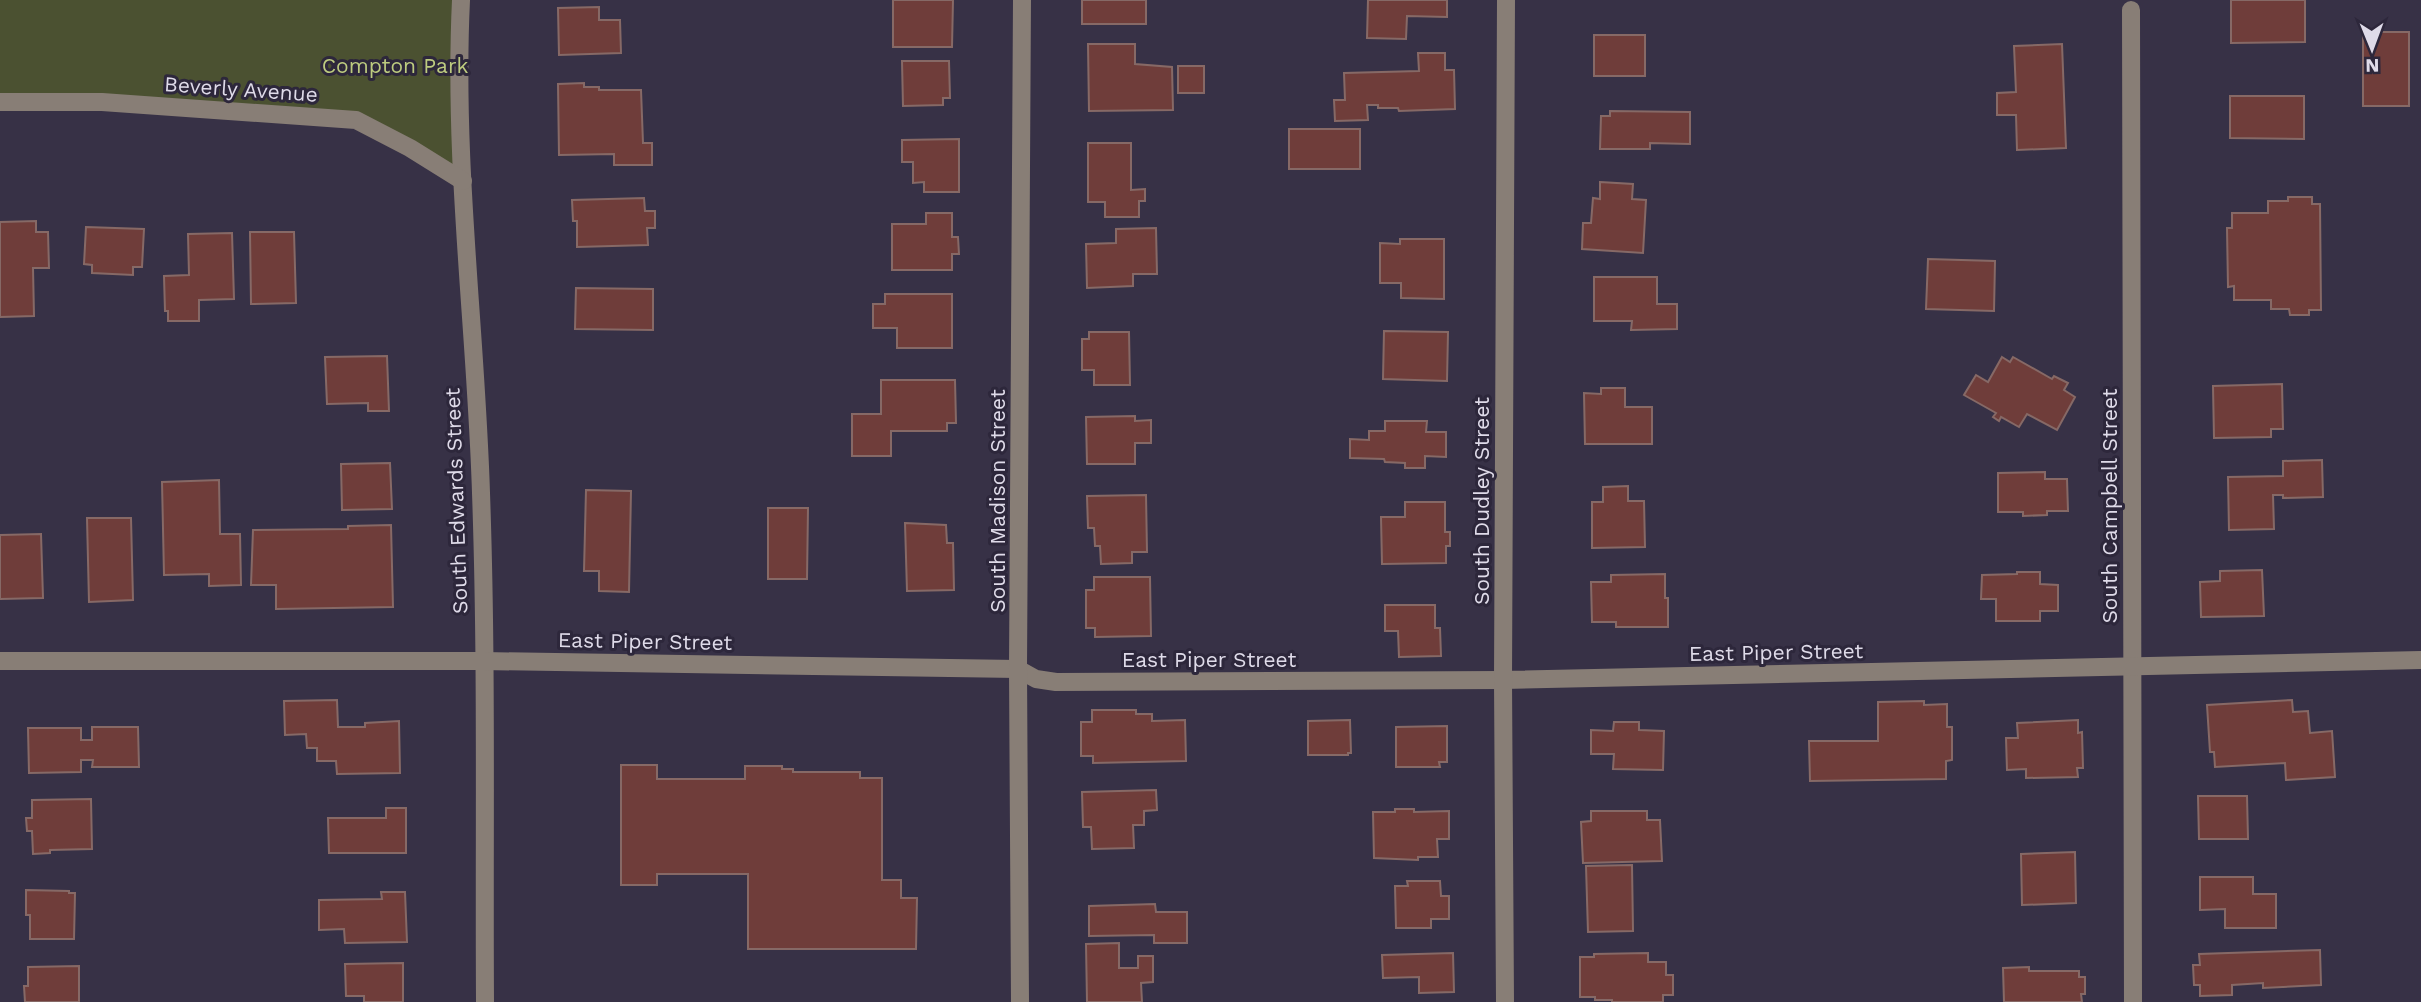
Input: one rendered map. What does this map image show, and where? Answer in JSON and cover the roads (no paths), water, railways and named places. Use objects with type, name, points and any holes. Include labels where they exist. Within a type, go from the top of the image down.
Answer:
[{"type":"street","name":"South Edwards Street","points":[[461,0],[459,39],[463,181],[481,493],[485,1002]]},
{"type":"street","name":"South Madison Street","points":[[1020,1002],[1018,669],[1022,0]]},
{"type":"street","name":"South Dudley Street","points":[[1505,1002],[1503,680],[1506,0]]},
{"type":"street","name":"South Campbell Street","points":[[2131,10],[2133,1002]]},
{"type":"street","name":"Beverly Avenue","points":[[0,102],[103,102],[356,120],[410,148],[463,181]]},
{"type":"street","name":"East Piper Street","points":[[0,661],[483,661],[1018,669],[1036,679],[1056,682],[1503,680],[2421,660]]},
{"type":"park label","name":"Compton Park","points":[[395,65]]}]
